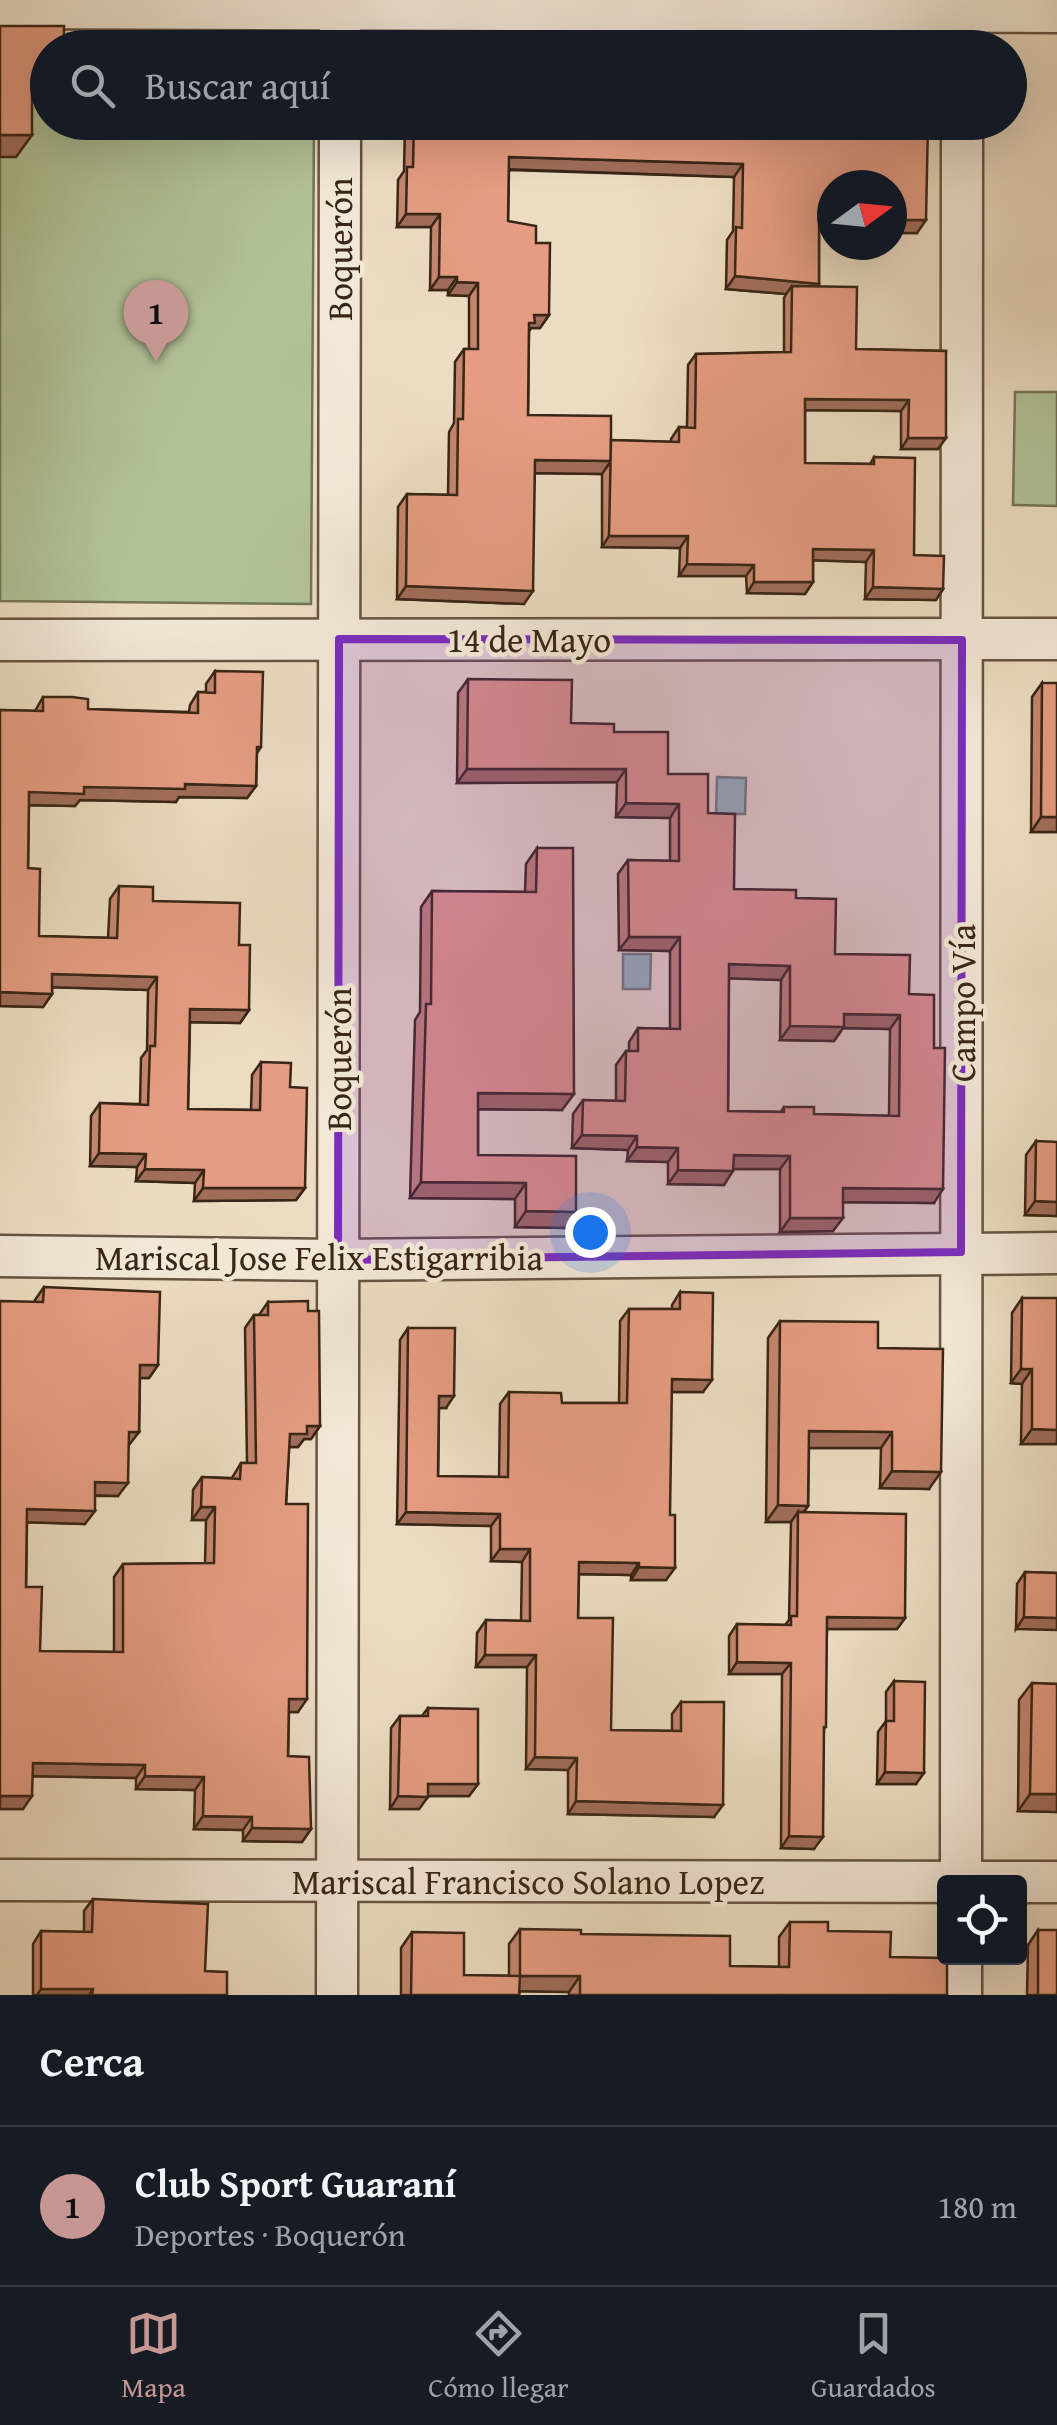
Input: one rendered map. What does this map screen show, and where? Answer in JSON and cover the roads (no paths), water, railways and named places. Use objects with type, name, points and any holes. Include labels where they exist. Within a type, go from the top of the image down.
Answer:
[{"type":"street","points":[[0,8],[340,4],[962,19],[1057,12]]},
{"type":"street","points":[[340,4],[340,30]]},
{"type":"street","name":"Boquerón","points":[[336,1995],[340,140]]},
{"type":"street","name":"Campo Vía","points":[[961,1875],[962,140]]},
{"type":"street","name":"14 de Mayo","points":[[0,640],[1057,639]]},
{"type":"street","name":"Mariscal Jose Felix Estigarribia","points":[[0,1256],[338,1260],[1057,1253]]},
{"type":"street","name":"Mariscal Francisco Solano Lopez","points":[[0,1880],[937,1882]]},
{"type":"street","name":"Mariscal Francisco Solano Lopez","points":[[1027,1882],[1057,1882]]},
{"type":"street","points":[[961,1965],[961,1995]]},
{"type":"water","points":[[717,777],[746,778],[745,814],[716,814]]},
{"type":"water","points":[[623,954],[651,954],[650,989],[623,989]]},
{"type":"place","name":"Club Sport Guaraní","points":[[156,362]]}]
